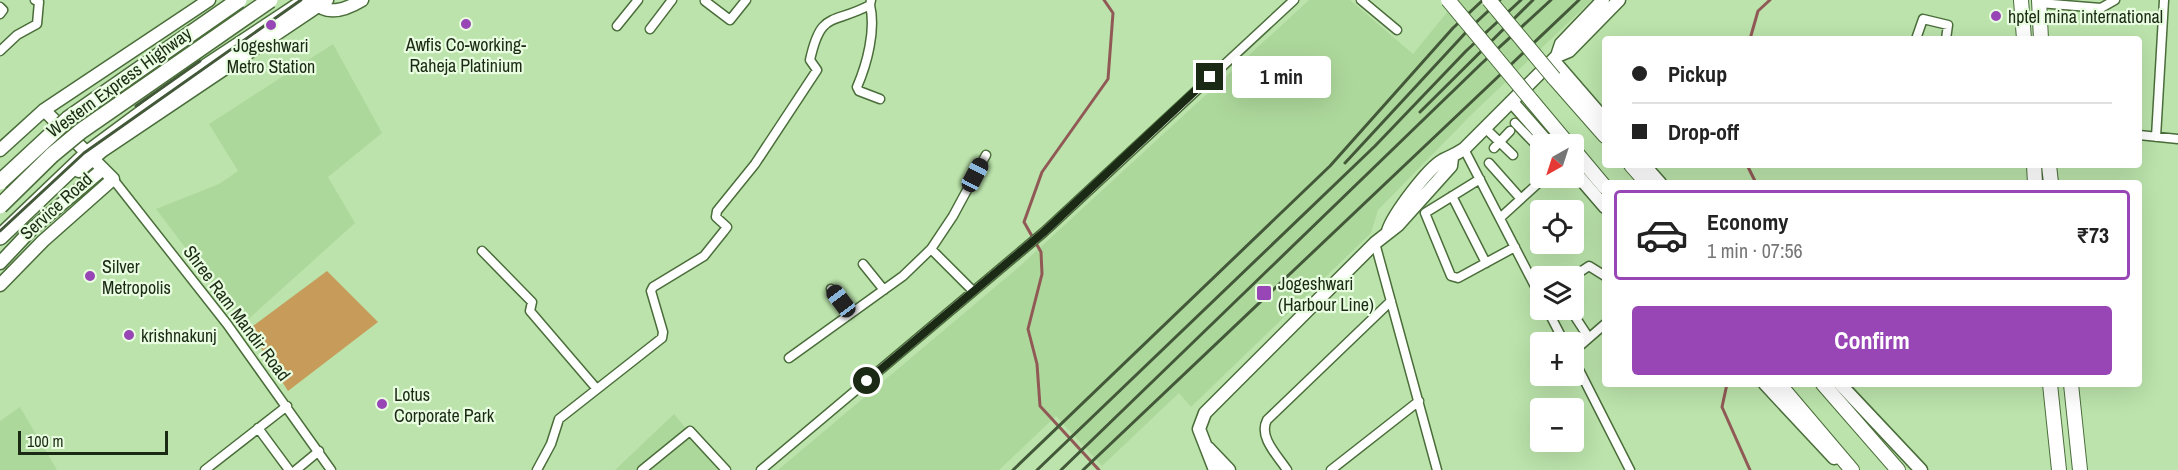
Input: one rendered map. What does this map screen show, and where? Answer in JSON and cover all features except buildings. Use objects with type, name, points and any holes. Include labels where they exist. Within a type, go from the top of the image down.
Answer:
[{"type":"highway","name":"Western Express Highway","points":[[0,182],[68,119],[239,0]]},
{"type":"highway","name":"Western Express Highway","points":[[0,206],[52,154],[81,131],[270,0]]},
{"type":"highway","points":[[0,237],[91,156],[188,79],[316,2]]},
{"type":"main road","points":[[1448,0],[1560,134]]},
{"type":"main road","points":[[1489,0],[1602,133]]},
{"type":"main road","points":[[2021,0],[2024,36]]},
{"type":"main road","points":[[2039,2],[2041,36]]},
{"type":"main road","points":[[1584,162],[1602,184]]},
{"type":"main road","points":[[1634,168],[1644,180]]},
{"type":"main road","points":[[1782,387],[1852,470]]},
{"type":"main road","points":[[1826,387],[1898,470]]},
{"type":"main road","points":[[2050,387],[2059,470]]},
{"type":"main road","points":[[2071,387],[2080,470]]},
{"type":"street","points":[[0,60],[0,53],[17,35],[37,24],[39,3],[35,0]]},
{"type":"street","points":[[0,150],[44,110],[209,0]]},
{"type":"street","points":[[316,2],[323,9],[343,10],[362,0]]},
{"type":"street","points":[[617,26],[638,0]]},
{"type":"street","points":[[705,0],[730,20],[746,0]]},
{"type":"street","points":[[761,470],[1044,232],[1293,0]]},
{"type":"street","points":[[1361,0],[1397,30]]},
{"type":"street","points":[[2039,2],[2101,8],[2115,0]]},
{"type":"street","points":[[2156,137],[2164,0]]},
{"type":"street","points":[[650,29],[669,1]]},
{"type":"street","points":[[1215,470],[1199,429],[1205,413],[1375,243],[1398,225],[1451,166],[1452,158],[1560,56],[1611,1]]},
{"type":"street","points":[[537,470],[551,444],[559,419],[662,338],[663,332],[651,291],[652,287],[704,256],[727,226],[716,217],[717,211],[755,164],[817,70],[810,60],[815,36],[830,19],[853,14],[870,2],[872,14],[866,67],[857,87],[859,91],[880,99]]},
{"type":"street","points":[[0,7],[3,10],[0,14]]},
{"type":"street","points":[[1917,36],[1923,19],[1948,25],[1946,36]]},
{"type":"street","points":[[1560,56],[1602,116]]},
{"type":"street","points":[[1512,102],[1540,134]]},
{"type":"street","points":[[44,110],[113,179]]},
{"type":"street","points":[[1515,123],[1530,138]]},
{"type":"street","points":[[1485,128],[1497,145],[1513,155]]},
{"type":"street","points":[[1497,145],[1510,131]]},
{"type":"street","points":[[2142,135],[2178,140]]},
{"type":"street","points":[[1464,149],[1530,276]]},
{"type":"street","points":[[789,358],[920,262],[953,216],[986,155]]},
{"type":"street","points":[[0,243],[91,156]]},
{"type":"street","points":[[1489,163],[1521,199]]},
{"type":"street","points":[[1647,168],[1657,180]]},
{"type":"street","points":[[0,263],[32,230],[103,169]]},
{"type":"street","name":"Service Road","points":[[0,285],[43,241],[113,179]]},
{"type":"street","name":"Shree Ram Mandir Road","points":[[113,179],[227,324],[332,470]]},
{"type":"street","points":[[1480,179],[1425,213],[1451,276],[1458,278],[1515,247]]},
{"type":"street","points":[[1584,183],[1602,204]]},
{"type":"street","points":[[1500,218],[1533,188]]},
{"type":"street","points":[[1452,196],[1486,263]]},
{"type":"street","points":[[1375,243],[1437,470]]},
{"type":"street","points":[[931,249],[973,291]]},
{"type":"street","points":[[482,251],[532,302],[530,310],[596,388]]},
{"type":"street","points":[[863,264],[884,290]]},
{"type":"street","points":[[1584,269],[1589,266],[1602,274]]},
{"type":"street","points":[[831,289],[850,314]]},
{"type":"street","points":[[1287,470],[1265,437],[1263,428],[1267,420],[1391,301]]},
{"type":"street","points":[[1577,320],[1589,338]]},
{"type":"street","points":[[1584,342],[1602,327]]},
{"type":"street","points":[[1584,380],[1630,470]]},
{"type":"street","points":[[1768,387],[1845,470]]},
{"type":"street","points":[[1843,387],[1921,470]]},
{"type":"street","points":[[1330,470],[1419,400]]},
{"type":"street","points":[[206,470],[287,406]]},
{"type":"street","points":[[258,428],[289,470]]},
{"type":"street","points":[[642,470],[690,431],[726,470]]},
{"type":"street","points":[[1205,446],[1229,470]]},
{"type":"street","points":[[296,470],[319,451]]},
{"type":"shaded area","points":[[1309,0],[1350,0],[1413,54],[1457,0],[1592,0],[1471,115],[1378,210],[1371,233],[1191,407],[1179,393],[1102,466],[1056,416],[999,470],[778,470],[1020,266]]},
{"type":"shaded area","points":[[333,44],[382,133],[328,177],[355,223],[243,324],[156,209],[219,184],[238,171],[209,124]]},
{"type":"shaded area","points":[[327,271],[378,322],[288,391],[249,329]]},
{"type":"shaded area","points":[[20,407],[57,470],[0,470],[0,421]]},
{"type":"shaded area","points":[[674,414],[721,470],[615,470]]},
{"type":"waterway","points":[[1099,470],[1040,406],[1037,364],[1028,329],[1042,274],[1041,252],[1024,222],[1042,172],[1108,79],[1113,13],[1104,0]]},
{"type":"waterway","points":[[1751,36],[1758,11],[1770,0]]},
{"type":"waterway","points":[[1748,168],[1754,180]]},
{"type":"waterway","points":[[1726,387],[1722,407],[1750,470]]},
{"type":"railway","points":[[0,231],[84,153],[301,0]]},
{"type":"railway","points":[[1013,470],[1330,166],[1453,28],[1483,0]]},
{"type":"railway","points":[[1345,163],[1469,29],[1500,0]]},
{"type":"railway","points":[[1037,470],[1375,146],[1466,51],[1521,0]]},
{"type":"railway","points":[[1420,112],[1533,0]]},
{"type":"railway","points":[[1061,470],[1481,64],[1551,0]]},
{"type":"railway","points":[[1083,470],[1579,0]]},
{"type":"railway","points":[[136,106],[200,61]]},
{"type":"place","name":"hptel mina international","points":[[1996,16]]},
{"type":"place","name":"Awfis Co-working- Raheja Platinium","points":[[466,24]]},
{"type":"place","name":"Jogeshwari Metro Station","points":[[271,25]]},
{"type":"place","name":"Silver Metropolis","points":[[90,276]]},
{"type":"place","name":"Jogeshwari (Harbour Line)","points":[[1264,293]]},
{"type":"place","name":"krishnakunj","points":[[129,335]]},
{"type":"place","name":"Lotus Corporate Park","points":[[382,404]]},
{"type":"route","points":[[867,381],[1044,232],[1210,77]]}]
